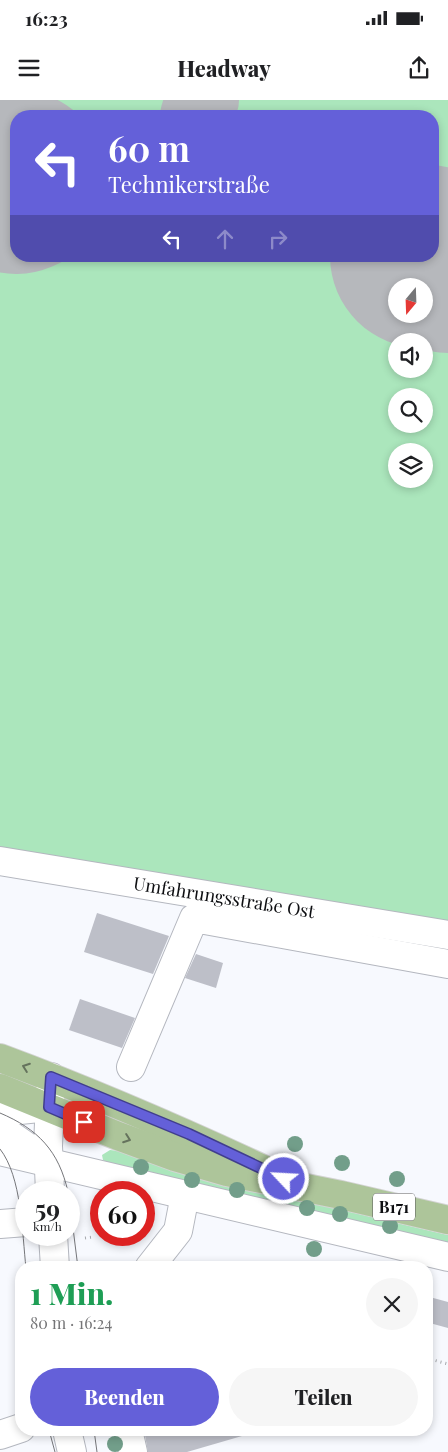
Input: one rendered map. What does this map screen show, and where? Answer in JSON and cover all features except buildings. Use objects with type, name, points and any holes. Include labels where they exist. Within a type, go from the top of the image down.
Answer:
[{"type":"main road","name":"B171","points":[[0,1058],[189,1134],[300,1186]]},
{"type":"main road","name":"B171","points":[[0,1088],[175,1157],[227,1172],[300,1186],[448,1220]]},
{"type":"street","name":"Umfahrungsstraße Ost","points":[[0,862],[448,935]]},
{"type":"street","points":[[131,1067],[194,918],[448,964]]},
{"type":"street","points":[[50,1181],[48,1146],[51,1077]]},
{"type":"street","points":[[0,1112],[49,1107]]},
{"type":"street","points":[[0,1128],[49,1163]]},
{"type":"street","points":[[0,1151],[448,1257]]},
{"type":"street","points":[[154,1261],[178,1231],[185,1195]]},
{"type":"street","points":[[0,1224],[15,1223]]},
{"type":"street","points":[[54,1246],[55,1261]]},
{"type":"street","points":[[0,1435],[15,1430]]},
{"type":"street","points":[[68,1436],[72,1452]]},
{"type":"street","points":[[129,1436],[133,1452]]},
{"type":"path","points":[[85,1238],[90,1237]]},
{"type":"path","points":[[433,1360],[448,1364]]},
{"type":"green space","points":[[0,100],[448,100],[448,948],[0,875]]},
{"type":"green space","points":[[110,1150],[128,1152],[219,1181],[448,1235],[448,1244],[108,1163],[103,1160],[102,1155]]},
{"type":"taxiway","points":[[199,110],[202,100]]},
{"type":"runway","points":[[0,179],[10,181]]},
{"type":"runway","points":[[439,259],[448,261]]},
{"type":"tram line","points":[[0,1113],[25,1126],[45,1143],[53,1153],[65,1181]]},
{"type":"tram line","points":[[0,1149],[13,1174],[17,1190],[25,1261]]},
{"type":"tram line","points":[[75,1246],[77,1261]]},
{"type":"tram line","points":[[51,1436],[55,1452]]},
{"type":"tram line","points":[[95,1436],[97,1452]]},
{"type":"route","points":[[84,1122],[49,1107],[51,1077],[189,1134],[284,1179]]}]
